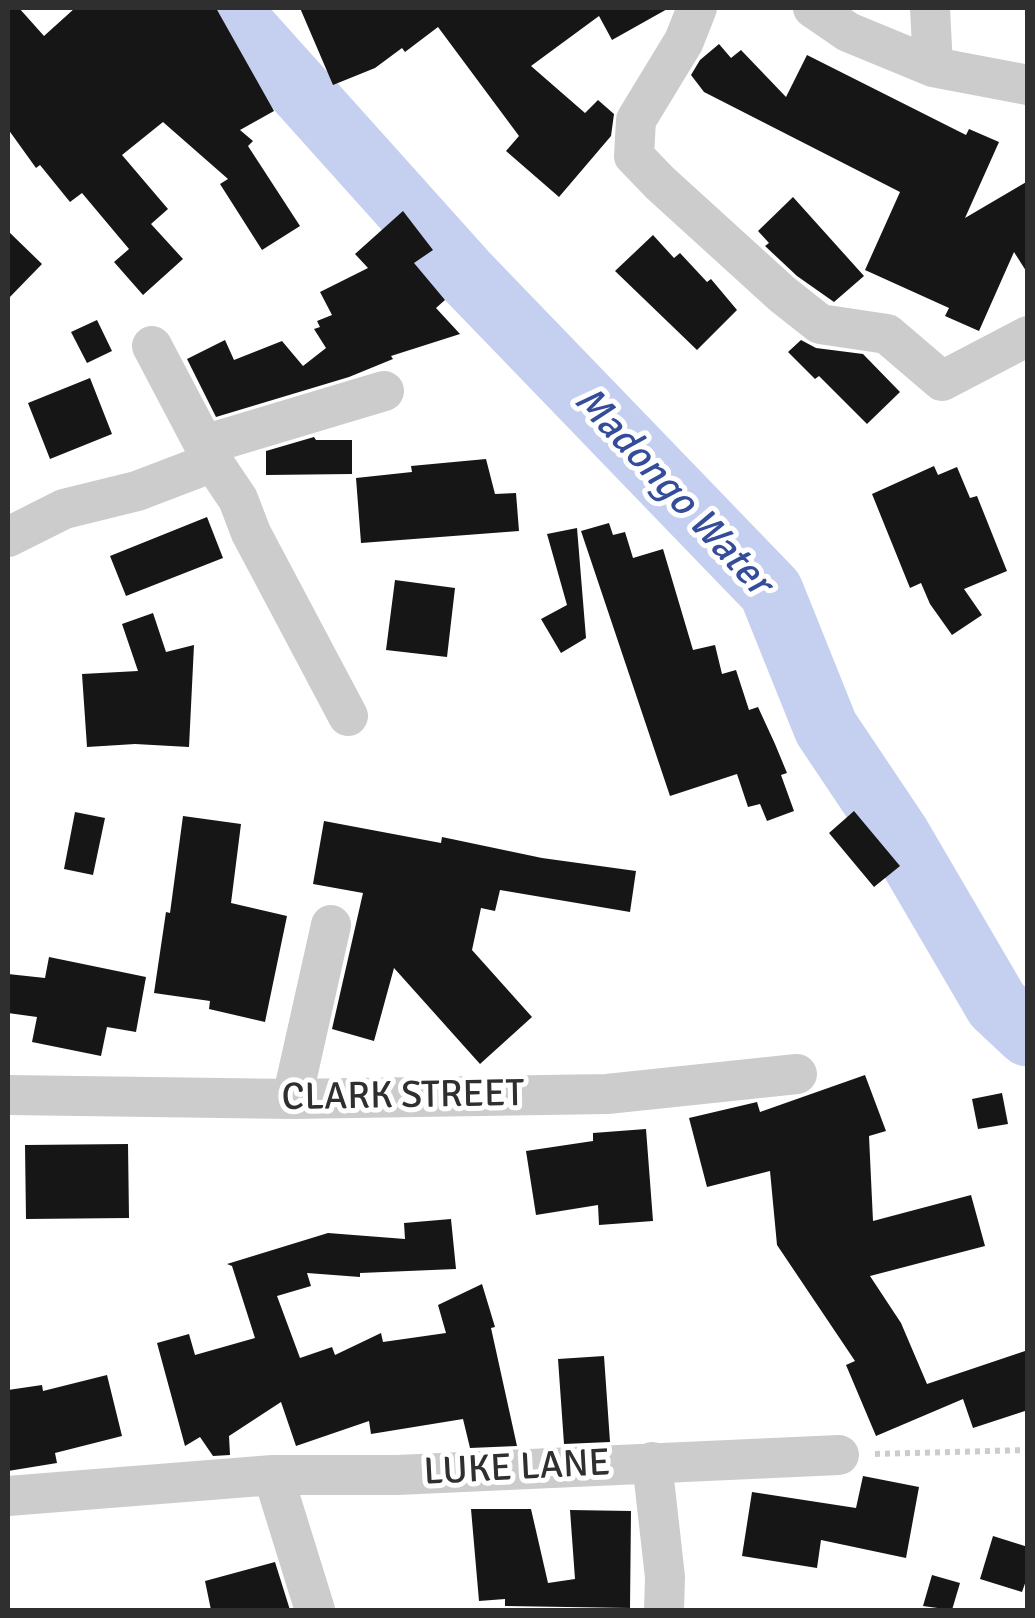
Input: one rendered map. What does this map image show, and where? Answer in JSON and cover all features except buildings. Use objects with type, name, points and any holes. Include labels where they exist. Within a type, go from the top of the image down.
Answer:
[{"type":"street","points":[[697,8],[684,41],[636,120],[634,156],[660,183],[820,324],[887,334],[942,381],[1028,336]]},
{"type":"street","points":[[813,8],[848,32],[933,67],[1028,85]]},
{"type":"street","points":[[930,8],[933,67]]},
{"type":"street","points":[[152,346],[208,454],[238,499],[348,716]]},
{"type":"street","points":[[8,537],[64,509],[137,491],[208,454],[384,391]]},
{"type":"street","points":[[292,1099],[331,925]]},
{"type":"street","name":"CLARK STREET","points":[[8,1095],[292,1099],[606,1094],[797,1074]]},
{"type":"street","name":"LUKE LANE","points":[[8,1496],[273,1475],[397,1475],[839,1455]]},
{"type":"street","points":[[652,1462],[665,1577],[664,1610]]},
{"type":"street","points":[[273,1475],[315,1610]]},
{"type":"path","points":[[839,1455],[1028,1450]]},
{"type":"waterway","name":"Madongo Water","points":[[233,8],[246,30],[465,274],[771,591],[826,728],[897,834],[997,1005],[1028,1034]]}]
